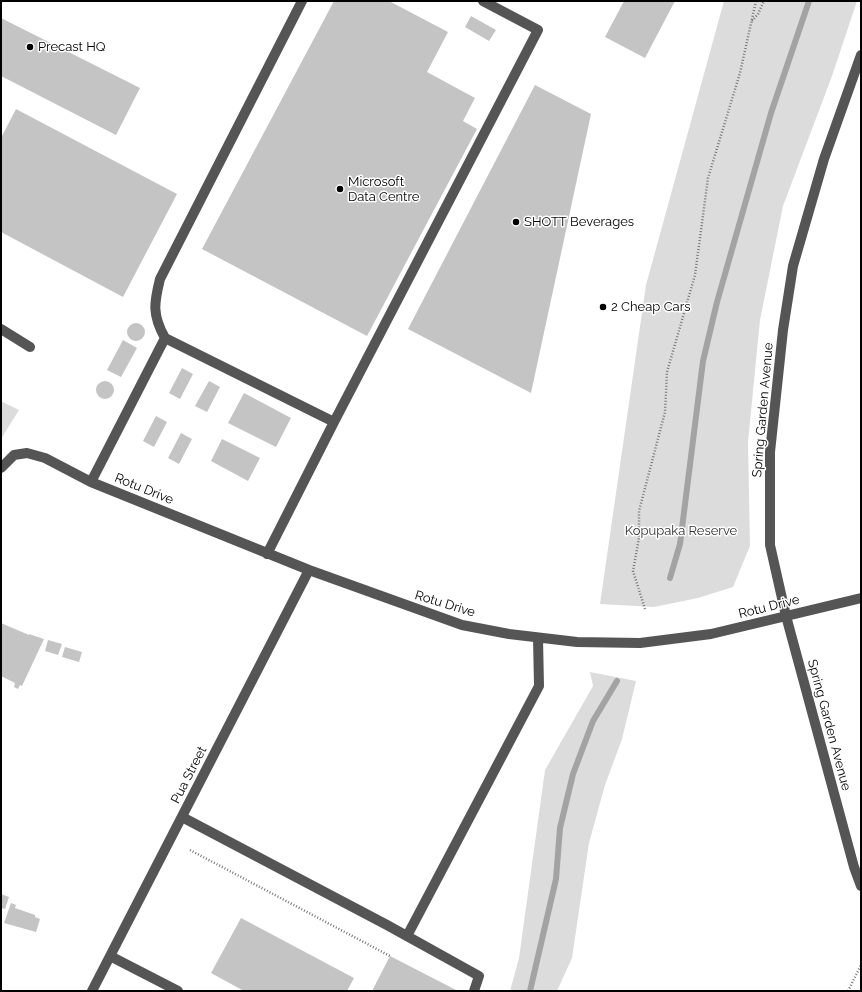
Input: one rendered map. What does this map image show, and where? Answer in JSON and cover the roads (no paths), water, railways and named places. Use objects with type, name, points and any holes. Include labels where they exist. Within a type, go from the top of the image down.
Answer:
[{"type":"street","points":[[302,1],[160,279],[154,302],[157,324],[165,338],[334,422]]},
{"type":"street","points":[[267,554],[538,30],[483,1]]},
{"type":"street","name":"Spring Garden Avenue","points":[[861,55],[808,212],[793,266],[783,330],[770,452],[770,545],[786,616],[854,867],[861,886]]},
{"type":"street","points":[[1,329],[30,347]]},
{"type":"street","points":[[91,482],[165,338]]},
{"type":"street","name":"Rotu Drive","points":[[1,468],[14,455],[27,453],[45,458],[91,482],[308,570],[462,625],[509,634],[577,642],[640,643],[711,634],[861,598]]},
{"type":"street","name":"Pua Street","points":[[92,991],[308,570]]},
{"type":"street","points":[[407,936],[539,686],[538,638]]},
{"type":"street","points":[[182,817],[407,936],[479,976],[474,991]]},
{"type":"street","points":[[110,956],[178,991]]},
{"type":"waterway","points":[[670,578],[680,544],[703,361],[717,302],[771,113],[809,1]]},
{"type":"waterway","points":[[530,991],[556,879],[560,828],[573,774],[593,721],[617,681]]},
{"type":"place","name":"Precast HQ","points":[[30,47]]},
{"type":"place","name":"Microsoft Data Centre","points":[[340,189]]},
{"type":"place","name":"SHOTT Beverages","points":[[516,222]]},
{"type":"place","name":"2 Cheap Cars","points":[[603,307]]},
{"type":"park label","name":"Kopupaka Reserve","points":[[681,531]]}]
